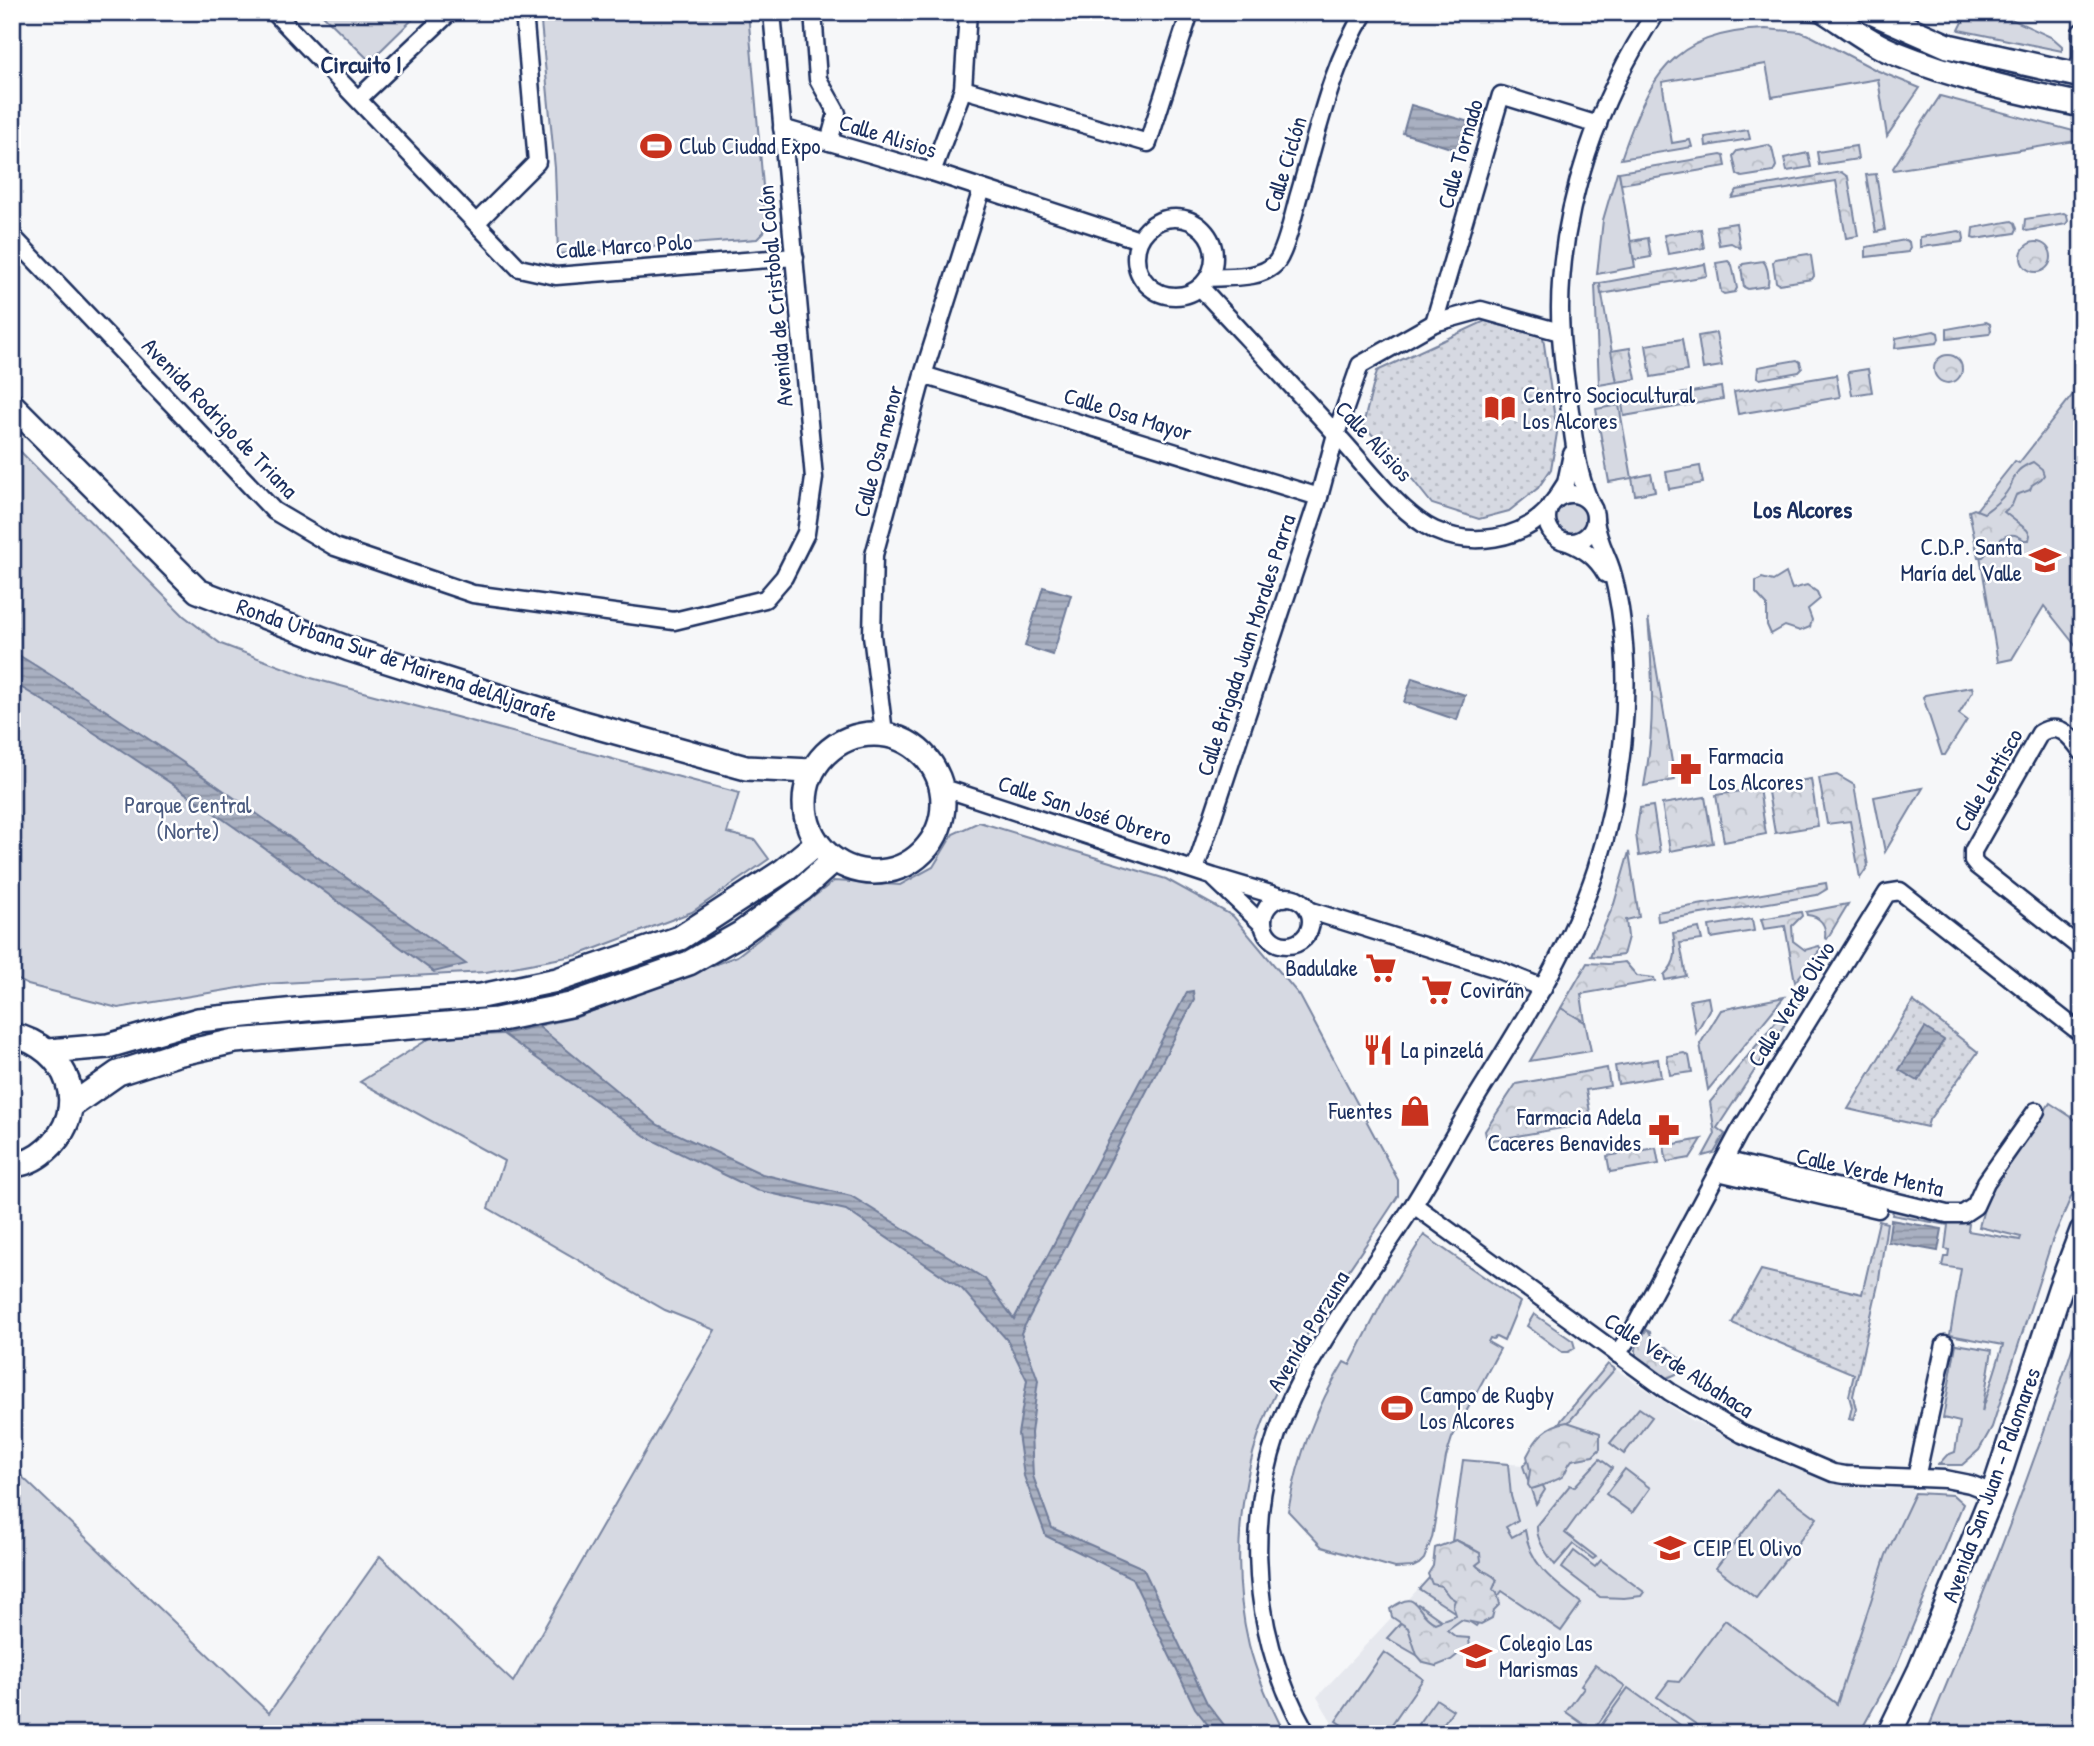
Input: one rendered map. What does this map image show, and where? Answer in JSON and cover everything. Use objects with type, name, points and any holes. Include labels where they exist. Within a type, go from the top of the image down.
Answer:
[{"type":"street","name":"Calle Marco Polo","points":[[274,12],[519,268],[556,276],[795,257]]},
{"type":"street","points":[[358,99],[450,12]]},
{"type":"street","points":[[476,223],[537,162],[524,12]]},
{"type":"street","name":"Avenida de Cristobal Colón","points":[[772,12],[814,478],[806,533]]},
{"type":"street","points":[[813,12],[818,79],[837,113],[829,142]]},
{"type":"street","points":[[932,172],[963,89],[968,12]]},
{"type":"street","points":[[963,89],[1148,143],[1190,12]]},
{"type":"street","name":"Calle Ciclón","points":[[1204,283],[1257,274],[1276,263],[1287,236],[1337,71],[1353,31],[1365,12]]},
{"type":"street","points":[[1617,595],[1611,567],[1598,538],[1590,502],[1582,482],[1573,437],[1560,332],[1561,286],[1564,254],[1580,180],[1598,125],[1627,60],[1657,12]]},
{"type":"street","points":[[1826,12],[1893,52],[2042,97],[2082,105]]},
{"type":"street","points":[[1871,12],[1948,46],[2079,76],[2081,32]]},
{"type":"street","name":"Calle Tornado","points":[[1434,323],[1502,94],[1598,125]]},
{"type":"street","name":"Calle Alisios","points":[[782,128],[932,172],[1139,240]]},
{"type":"street","name":"Calle Osa menor","points":[[884,733],[872,635],[874,555],[923,374],[982,190]]},
{"type":"street","points":[[1169,218],[1194,223],[1204,231],[1214,254],[1213,266],[1204,283],[1190,293],[1178,296],[1155,292],[1139,274],[1136,263],[1139,240],[1147,229],[1169,218]]},
{"type":"street","name":"Avenida Rodrigo de Triana","points":[[12,236],[274,511],[335,547],[473,594],[674,621],[765,599],[784,577],[806,533]]},
{"type":"street","name":"Calle Alisios","points":[[1204,283],[1336,434],[1412,515],[1432,529],[1452,537],[1471,540],[1515,532],[1538,521],[1552,505]]},
{"type":"street","points":[[1336,434],[1360,365],[1434,323],[1481,310],[1560,332]]},
{"type":"street","name":"Calle Osa Mayor","points":[[923,374],[1319,497]]},
{"type":"street","name":"Ronda Urbana Sur de Mairena delAljarafe","points":[[12,405],[198,591],[349,649],[583,723],[746,768],[811,771]]},
{"type":"street","name":"Calle Brigada Juan Morales Parra","points":[[1195,870],[1319,497],[1336,434]]},
{"type":"street","points":[[1573,437],[1570,470],[1562,492],[1552,505],[1548,524],[1555,536],[1583,548],[1593,556],[1603,568],[1617,595]]},
{"type":"street","points":[[1552,505],[1562,496],[1577,494],[1590,502]]},
{"type":"street","points":[[1568,542],[1575,542],[1587,536],[1595,520]]},
{"type":"street","name":"Avenida Porzuna","points":[[1307,1734],[1286,1693],[1266,1634],[1257,1567],[1261,1503],[1276,1440],[1300,1381],[1413,1205],[1543,988],[1587,895],[1607,831],[1622,746],[1625,679],[1623,633],[1617,595]]},
{"type":"street","name":"Calle Lentisco","points":[[2082,752],[2066,732],[2046,730],[2036,738],[1973,851],[1973,861],[2082,949]]},
{"type":"street","points":[[884,733],[913,744],[928,758],[940,779],[944,802],[940,826],[926,849],[907,864],[884,872],[865,872],[841,865],[817,843],[812,837],[803,803],[811,771],[837,742],[860,734],[884,733]]},
{"type":"street","name":"Calle San José Obrero","points":[[941,788],[1284,898]]},
{"type":"street","points":[[49,1051],[108,1046],[198,1020],[481,996],[557,980],[680,938],[783,872],[817,843]]},
{"type":"street","points":[[71,1106],[118,1073],[177,1054],[235,1041],[496,1020],[570,1005],[689,963],[740,934],[802,889],[834,860]]},
{"type":"street","name":"Calle San José Obrero","points":[[1214,877],[1263,925]]},
{"type":"street","name":"Calle Verde Olivo","points":[[1617,1354],[1632,1334],[1751,1112],[1883,898],[1893,891],[1900,891],[2082,1034]]},
{"type":"street","points":[[1294,898],[1308,910],[1311,921],[1309,932],[1302,940],[1292,945],[1275,942],[1266,934],[1264,916],[1275,900],[1294,898]]},
{"type":"street","points":[[1308,910],[1497,969],[1543,988]]},
{"type":"street","points":[[12,1035],[30,1038],[49,1051],[62,1066],[69,1086],[71,1106],[65,1126],[54,1143],[38,1157],[12,1165]]},
{"type":"street","name":"Calle Verde Menta","points":[[1721,1166],[1947,1214],[1963,1214],[1975,1206],[1986,1182],[2036,1111]]},
{"type":"street","name":"Calle Verde Menta","points":[[1721,1166],[1878,1209]]},
{"type":"street","name":"Calle Verde Albahaca","points":[[1413,1205],[1671,1392],[1742,1434],[1820,1467],[1856,1477],[1958,1481],[1993,1493]]},
{"type":"street","name":"Avenida San Juan - Palomares","points":[[1889,1734],[1924,1659],[1993,1493],[2060,1289],[2082,1231]]},
{"type":"street","points":[[1916,1478],[1945,1344]]},
{"type":"shaded area","name":"CEIP El Olivo","points":[[1608,1364],[1692,1420],[1778,1462],[1837,1483],[1879,1489],[1910,1488],[1915,1493],[1886,1555],[1841,1697],[1823,1734],[1339,1734],[1317,1697],[1450,1555],[1463,1460],[1523,1465]]},
{"type":"green space","points":[[320,12],[420,12],[370,61]]},
{"type":"green space","name":"Club Ciudad Expo","points":[[540,12],[748,12],[766,221],[764,232],[757,239],[558,254],[555,168]]},
{"type":"green space","points":[[1687,12],[1805,12],[1822,23],[1797,18],[1706,19],[1696,18]]},
{"type":"green space","points":[[1968,12],[1996,12],[2053,38],[2062,46],[2062,51],[1959,30]]},
{"type":"green space","points":[[1766,29],[1801,32],[1876,70],[1920,88],[1887,136],[1878,79],[1772,97],[1766,64],[1662,82],[1672,143],[1690,140],[1692,147],[1621,159],[1642,105],[1668,65],[1685,50],[1707,39],[1733,32]]},
{"type":"green space","points":[[1940,96],[2081,133],[2082,140],[1894,170]]},
{"type":"green space","points":[[1748,130],[1750,139],[1706,146],[1705,137]]},
{"type":"green space","points":[[1768,145],[1772,148],[1776,166],[1773,172],[1742,177],[1737,174],[1733,156],[1737,151]]},
{"type":"green space","points":[[1856,146],[1858,159],[1819,165],[1817,152]]},
{"type":"green space","points":[[1808,153],[1811,167],[1787,171],[1784,158]]},
{"type":"green space","points":[[1724,156],[1726,166],[1621,184],[1619,172]]},
{"type":"green space","points":[[1617,172],[1635,267],[1597,274],[1603,220]]},
{"type":"green space","points":[[1841,172],[1848,177],[1858,236],[1846,238],[1836,181],[1732,198],[1737,190]]},
{"type":"green space","points":[[1876,174],[1885,230],[1876,232],[1866,175]]},
{"type":"green space","points":[[2064,213],[2067,215],[2066,224],[2027,231],[2024,229],[2025,219]]},
{"type":"green space","points":[[2012,221],[2017,229],[2015,233],[1972,238],[1973,228]]},
{"type":"green space","points":[[1736,223],[1740,248],[1731,243],[1719,245],[1716,226]]},
{"type":"green space","points":[[1701,229],[1704,248],[1668,254],[1664,235]]},
{"type":"green space","points":[[1959,231],[1963,233],[1962,242],[1920,247],[1920,237]]},
{"type":"green space","points":[[1648,238],[1651,257],[1634,260],[1631,241]]},
{"type":"green space","points":[[1905,240],[1909,242],[1908,252],[1866,257],[1866,247]]},
{"type":"green space","points":[[2036,242],[2047,246],[2051,257],[2047,268],[2036,272],[2025,268],[2021,257],[2025,246]]},
{"type":"green space","points":[[1808,254],[1811,256],[1814,276],[1812,279],[1779,284],[1776,282],[1773,262],[1775,259]]},
{"type":"green space","points":[[1728,261],[1732,265],[1737,288],[1735,292],[1724,294],[1721,292],[1716,263]]},
{"type":"green space","points":[[1763,261],[1768,273],[1767,286],[1748,289],[1744,287],[1741,267],[1743,264]]},
{"type":"green space","points":[[1705,264],[1707,276],[1601,294],[1600,283]]},
{"type":"green space","points":[[1600,283],[1617,382],[1599,385],[1595,284]]},
{"type":"green space","points":[[1485,321],[1543,337],[1557,433],[1551,469],[1538,488],[1509,511],[1479,519],[1432,504],[1401,465],[1363,425],[1377,371]]},
{"type":"green space","points":[[1986,322],[1990,324],[1989,334],[1947,339],[1947,329]]},
{"type":"green space","points":[[1934,331],[1938,333],[1937,343],[1895,348],[1896,338]]},
{"type":"green space","points":[[1716,333],[1722,366],[1703,369],[1698,336]]},
{"type":"green space","points":[[1682,339],[1687,371],[1651,377],[1646,345]]},
{"type":"green space","points":[[1630,348],[1636,379],[1617,382],[1611,351]]},
{"type":"green space","points":[[1948,355],[1958,359],[1962,369],[1958,379],[1948,383],[1938,379],[1934,369],[1938,359]]},
{"type":"green space","points":[[1797,360],[1802,369],[1799,372],[1760,379],[1757,377],[1758,367]]},
{"type":"green space","points":[[1868,369],[1872,392],[1852,395],[1848,372]]},
{"type":"green space","points":[[1836,375],[1840,397],[1738,414],[1734,392]]},
{"type":"green space","name":"C.D.P. Santa María del Valle","points":[[2082,383],[2082,654],[2044,606],[2012,659],[1998,662],[1973,514],[2015,461],[2019,463]]},
{"type":"green space","points":[[1721,387],[1723,399],[1624,416],[1622,404]]},
{"type":"green space","points":[[1619,405],[1632,478],[1609,482],[1596,409]]},
{"type":"green space","name":"Parque Central (Norte)","points":[[12,443],[184,616],[221,644],[311,678],[739,793],[727,833],[755,840],[769,859],[692,912],[578,955],[486,972],[263,984],[118,1008],[28,985],[12,977]]},
{"type":"green space","points":[[2033,462],[2042,469],[2044,475],[2030,490],[2016,495],[2012,505],[2004,512],[2027,530],[2029,540],[2007,536],[1983,557],[1978,557],[1969,511],[1974,509],[1984,513],[1990,509],[2010,488],[2017,472]]},
{"type":"green space","points":[[1700,466],[1703,483],[1669,489],[1666,472]]},
{"type":"green space","points":[[1651,474],[1655,491],[1635,495],[1632,478]]},
{"type":"green space","points":[[1571,501],[1583,506],[1588,518],[1583,530],[1571,535],[1559,530],[1554,518],[1559,506]]},
{"type":"green space","points":[[1786,573],[1792,589],[1807,585],[1817,592],[1820,599],[1808,609],[1812,620],[1810,627],[1800,631],[1785,626],[1771,634],[1767,625],[1767,605],[1756,593],[1756,581],[1762,578],[1773,581]]},
{"type":"green space","points":[[1648,618],[1675,780],[1644,786],[1652,702]]},
{"type":"green space","points":[[1972,687],[1973,691],[1959,714],[1967,720],[1945,755],[1942,755],[1923,697]]},
{"type":"green space","points":[[1837,775],[1854,785],[1868,866],[1860,878],[1850,821],[1827,824],[1819,778]]},
{"type":"green space","points":[[1811,779],[1818,826],[1775,833],[1767,786]]},
{"type":"green space","points":[[1759,788],[1766,834],[1724,842],[1716,795]]},
{"type":"green space","points":[[1923,788],[1885,852],[1874,797]]},
{"type":"green space","points":[[1705,797],[1713,843],[1670,851],[1662,804]]},
{"type":"green space","points":[[1653,806],[1660,852],[1639,856],[1636,834],[1640,808]]},
{"type":"green space","points":[[979,822],[1166,879],[1233,916],[1300,996],[1398,1180],[1398,1196],[1328,1301],[1280,1383],[1258,1437],[1250,1466],[1240,1526],[1243,1616],[1256,1668],[1285,1734],[12,1734],[12,1467],[269,1713],[380,1556],[513,1682],[715,1330],[665,1310],[488,1208],[504,1161],[360,1082],[432,1037],[503,1034],[577,1017],[737,956],[834,881],[900,885],[933,867],[953,834]]},
{"type":"green space","points":[[1629,852],[1639,917],[1626,920],[1628,937],[1623,955],[1591,956],[1614,904]]},
{"type":"green space","points":[[1826,883],[1827,889],[1817,895],[1658,921],[1657,912]]},
{"type":"green space","points":[[1848,904],[1827,939],[1822,922],[1806,912]]},
{"type":"green space","points":[[1801,912],[1802,916],[1792,926],[1793,941],[1805,950],[1819,946],[1821,949],[1795,982],[1785,926],[1764,929],[1761,919]]},
{"type":"green space","points":[[1752,919],[1754,931],[1711,938],[1709,926]]},
{"type":"green space","points":[[1699,928],[1702,940],[1680,943],[1686,976],[1665,980],[1664,975],[1672,965],[1675,955],[1673,933]]},
{"type":"green space","points":[[1625,962],[1637,976],[1654,978],[1655,981],[1581,994],[1585,1022],[1561,1008],[1587,963]]},
{"type":"green space","points":[[1800,992],[1804,995],[1717,1128],[1725,1134],[1714,1153],[1703,1156],[1715,1134],[1710,1102]]},
{"type":"green space","points":[[1708,997],[1710,1008],[1696,1033],[1690,1000]]},
{"type":"green space","points":[[1784,997],[1708,1090],[1700,1044],[1721,1010]]},
{"type":"green space","points":[[1913,1001],[1978,1052],[1929,1120],[1927,1127],[1848,1109]]},
{"type":"green space","points":[[1561,1008],[1585,1022],[1591,1051],[1530,1061]]},
{"type":"green space","points":[[1684,1053],[1689,1056],[1692,1072],[1670,1075],[1667,1056]]},
{"type":"green space","points":[[1658,1059],[1661,1077],[1618,1084],[1615,1066]]},
{"type":"green space","points":[[1607,1068],[1610,1086],[1586,1090],[1592,1123],[1487,1141],[1485,1131],[1516,1084]]},
{"type":"green space","points":[[2050,1103],[2082,1124],[2082,1172],[2052,1241],[1992,1427],[1979,1450],[1962,1465],[1938,1465],[1947,1455],[1955,1452],[1960,1422],[1943,1418],[1956,1344],[1992,1350],[1982,1412],[2003,1345],[1950,1335],[1961,1269],[1942,1266],[1944,1257],[1948,1257],[1949,1250],[1945,1249],[1948,1225],[1892,1215],[1894,1206],[1969,1224],[1968,1231],[2020,1240],[2021,1237],[1979,1227],[1988,1194]]},
{"type":"green space","points":[[1702,1139],[1690,1158],[1667,1162],[1664,1146]]},
{"type":"green space","points":[[1656,1148],[1659,1164],[1610,1172],[1607,1156]]},
{"type":"green space","points":[[1879,1221],[1887,1223],[1879,1280],[1853,1396],[1856,1409],[1853,1420],[1849,1419],[1852,1407],[1849,1396],[1854,1374],[1732,1323],[1761,1270],[1862,1294]]},
{"type":"green space","points":[[1424,1235],[1520,1302],[1504,1341],[1496,1337],[1490,1338],[1488,1342],[1500,1349],[1452,1438],[1446,1457],[1432,1538],[1424,1559],[1413,1567],[1395,1568],[1322,1547],[1288,1511],[1302,1452],[1324,1397],[1344,1362],[1350,1365],[1385,1297]]},
{"type":"green space","points":[[1534,1314],[1573,1341],[1575,1348],[1562,1352],[1527,1326]]},
{"type":"green space","points":[[2082,1318],[2082,1734],[1926,1734],[2047,1424]]},
{"type":"green space","points":[[1646,1330],[1650,1332],[1658,1347],[1667,1347],[1678,1358],[1683,1358],[1683,1371],[1665,1379],[1636,1358],[1636,1348]]},
{"type":"green space","points":[[1608,1364],[1615,1369],[1532,1464],[1545,1490],[1536,1504],[1523,1466]]},
{"type":"green space","points":[[1639,1408],[1652,1417],[1624,1454],[1610,1443]]},
{"type":"green space","points":[[1567,1422],[1600,1433],[1600,1449],[1593,1456],[1572,1460],[1561,1477],[1531,1489],[1528,1485],[1530,1470],[1527,1456],[1530,1449],[1547,1429]]},
{"type":"green space","points":[[1600,1459],[1612,1468],[1565,1533],[1596,1557],[1593,1559],[1573,1544],[1555,1565],[1540,1542],[1537,1526],[1570,1485],[1574,1487]]},
{"type":"green space","points":[[1463,1460],[1508,1464],[1511,1496],[1518,1520],[1506,1527],[1512,1537],[1525,1530],[1532,1554],[1538,1563],[1553,1580],[1581,1603],[1561,1631],[1502,1591],[1476,1626],[1419,1589],[1450,1555],[1481,1570],[1475,1565],[1473,1548],[1456,1540],[1452,1541]]},
{"type":"green space","points":[[1625,1469],[1650,1488],[1632,1513],[1606,1494]]},
{"type":"green space","points":[[1777,1488],[1817,1518],[1756,1598],[1716,1568]]},
{"type":"green space","points":[[1915,1493],[1953,1495],[1963,1504],[1896,1667],[1859,1734],[1710,1734],[1657,1697],[1669,1681],[1679,1682],[1725,1620],[1837,1704],[1886,1555]]},
{"type":"green space","points":[[1456,1540],[1480,1553],[1481,1561],[1476,1565],[1497,1580],[1493,1589],[1500,1604],[1494,1610],[1492,1618],[1481,1624],[1461,1620],[1447,1630],[1456,1637],[1469,1638],[1470,1649],[1436,1666],[1424,1663],[1417,1655],[1408,1628],[1392,1617],[1390,1609],[1407,1600],[1416,1604],[1428,1619],[1435,1623],[1456,1615],[1453,1606],[1455,1600],[1441,1586],[1432,1584],[1428,1574],[1433,1566],[1435,1548]]},
{"type":"green space","points":[[1574,1551],[1595,1567],[1601,1560],[1644,1592],[1641,1596],[1624,1598],[1600,1597],[1562,1568]]},
{"type":"green space","points":[[1418,1604],[1445,1623],[1436,1666],[1387,1638]]},
{"type":"green space","points":[[1384,1652],[1423,1679],[1385,1734],[1355,1734],[1336,1721]]},
{"type":"green space","points":[[1595,1665],[1625,1686],[1593,1731],[1566,1712],[1584,1687],[1581,1685]]},
{"type":"green space","points":[[1628,1688],[1693,1734],[1595,1734]]},
{"type":"green space","points":[[1436,1699],[1453,1710],[1436,1734],[1432,1734],[1418,1724]]},
{"type":"water","points":[[1411,105],[1469,122],[1460,151],[1403,133]]},
{"type":"water","points":[[1043,587],[1071,595],[1053,655],[1025,646]]},
{"type":"water","points":[[12,651],[185,764],[466,964],[434,972],[174,785],[12,682]]},
{"type":"water","points":[[1412,678],[1465,695],[1457,720],[1404,702]]},
{"type":"water","points":[[1193,991],[1194,1000],[1021,1333],[1038,1380],[1031,1433],[1033,1476],[1052,1528],[1143,1568],[1207,1703],[1231,1734],[1215,1734],[1195,1708],[1132,1578],[1046,1536],[1024,1476],[1018,1434],[1027,1380],[1008,1341],[962,1289],[846,1210],[756,1190],[648,1138],[503,1034],[538,1026],[658,1125],[762,1174],[851,1196],[985,1279],[1014,1319],[1187,992]]},
{"type":"water","points":[[1925,1028],[1944,1040],[1918,1081],[1899,1070]]},
{"type":"water","points":[[1891,1220],[1942,1229],[1938,1251],[1888,1242]]},
{"type":"place","name":"Club Ciudad Expo","points":[[656,146]]},
{"type":"place","name":"Centro Sociocultural Los Alcores","points":[[1500,408]]},
{"type":"place","name":"C.D.P. Santa María del Valle","points":[[2045,560]]},
{"type":"place","name":"Farmacia Los Alcores","points":[[1686,769]]},
{"type":"place","name":"Badulake","points":[[1381,968]]},
{"type":"place","name":"Covirán","points":[[1437,990]]},
{"type":"place","name":"La pinzelá","points":[[1378,1050]]},
{"type":"place","name":"Fuentes","points":[[1415,1111]]},
{"type":"place","name":"Farmacia Adela Caceres Benavides","points":[[1664,1130]]},
{"type":"place","name":"Campo de Rugby Los Alcores","points":[[1397,1408]]},
{"type":"place","name":"CEIP El Olivo","points":[[1670,1548]]},
{"type":"place","name":"Colegio Las Marismas","points":[[1476,1656]]},
{"type":"district","name":"Circuito I","points":[[361,65]]},
{"type":"district","name":"Los Alcores","points":[[1803,510]]}]
